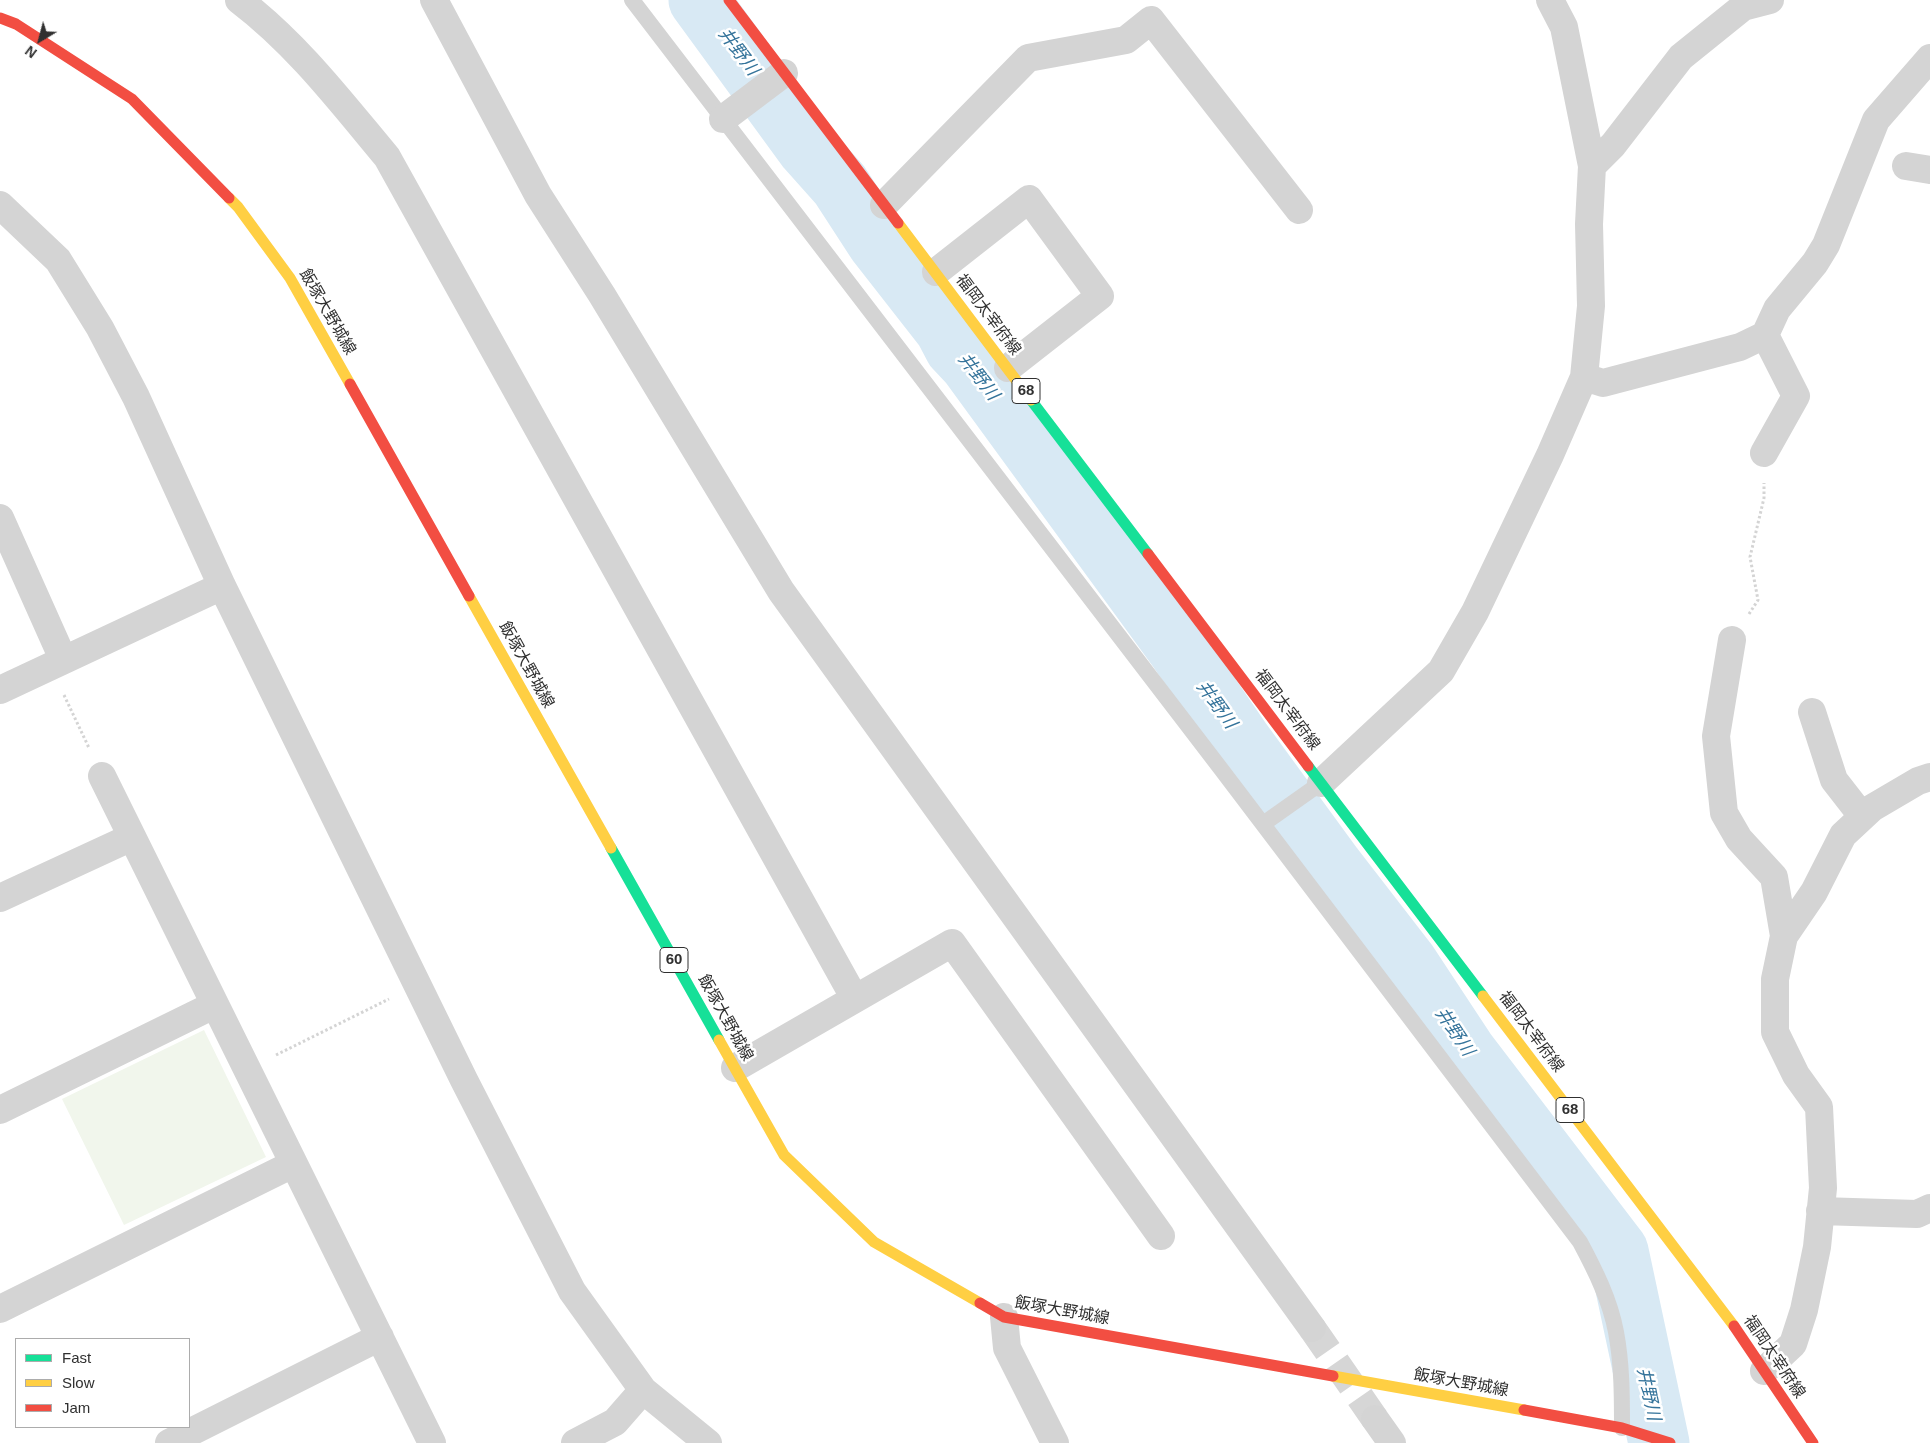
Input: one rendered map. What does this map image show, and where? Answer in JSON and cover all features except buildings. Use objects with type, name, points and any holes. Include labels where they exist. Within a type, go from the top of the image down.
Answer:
[{"type":"main road","name":"福岡太宰府線","points":[[729,0],[778,76],[884,205],[936,272],[1008,368],[1313,788],[1720,1306],[1813,1443]]},
{"type":"main road","name":"飯塚大野城線","points":[[0,18],[16,24],[132,100],[238,207],[290,278],[784,1155],[874,1242],[1004,1317],[1622,1428],[1670,1443]]},
{"type":"street","points":[[239,0],[258,14],[305,59],[387,157],[855,999]]},
{"type":"street","points":[[434,0],[538,195],[602,295],[781,591],[1312,1328]]},
{"type":"street","points":[[1313,788],[1441,671],[1475,612],[1550,456],[1584,377],[1591,306],[1589,224],[1592,166],[1564,26],[1550,0]]},
{"type":"street","points":[[1592,166],[1613,145],[1681,57],[1743,7],[1770,0]]},
{"type":"street","points":[[884,205],[1028,58],[1126,40],[1151,20],[1299,210]]},
{"type":"street","points":[[1584,377],[1603,383],[1740,347],[1764,335],[1777,309],[1816,263],[1826,245],[1876,120],[1930,58]]},
{"type":"street","points":[[723,119],[778,76]]},
{"type":"street","points":[[936,272],[1029,199],[1100,296],[1008,368]]},
{"type":"street","points":[[0,205],[58,260],[100,328],[136,397],[222,586],[417,985],[572,1291],[643,1390],[708,1443]]},
{"type":"street","points":[[1764,335],[1796,396],[1764,453]]},
{"type":"street","points":[[0,518],[7,550],[57,662]]},
{"type":"street","points":[[0,690],[222,586]]},
{"type":"street","points":[[1732,640],[1716,736],[1724,813],[1739,839],[1774,877],[1784,936],[1775,979],[1775,1032],[1796,1076],[1819,1107],[1823,1188],[1817,1247],[1806,1301],[1793,1344],[1764,1371]]},
{"type":"street","points":[[1812,712],[1834,780],[1862,816]]},
{"type":"street","points":[[102,776],[432,1443]]},
{"type":"street","points":[[1784,936],[1814,892],[1843,835],[1872,808],[1918,781],[1930,777]]},
{"type":"street","points":[[0,898],[132,837]]},
{"type":"street","points":[[735,1068],[952,943],[1161,1236]]},
{"type":"street","points":[[0,1110],[214,1005]]},
{"type":"street","points":[[0,1309],[293,1164]]},
{"type":"street","points":[[1820,1211],[1917,1214],[1930,1208]]},
{"type":"street","points":[[1004,1317],[1007,1348],[1055,1443]]},
{"type":"street","points":[[169,1443],[380,1337]]},
{"type":"street","points":[[575,1443],[615,1422],[643,1390]]},
{"type":"street","points":[[1375,1419],[1392,1443]]},
{"type":"lane","points":[[632,0],[1580,1242],[1602,1288],[1616,1331],[1622,1382],[1622,1428]]},
{"type":"lane","points":[[1262,824],[1313,788]]},
{"type":"path","points":[[1732,640],[1758,600],[1750,557],[1764,498],[1764,453]]},
{"type":"path","points":[[57,662],[102,776]]},
{"type":"path","points":[[246,1070],[417,985]]},
{"type":"shaded area","points":[[204,1030],[266,1157],[124,1225],[62,1099]]},
{"type":"waterway","name":"井野川","points":[[699,0],[807,148],[840,185],[877,242],[945,329],[955,348],[970,364],[1178,649],[1241,741],[1333,867],[1408,964],[1466,1052],[1618,1251],[1659,1443]]},
{"type":"tunnel","points":[[1312,1328],[1375,1419]]},
{"type":"traffic: fast","points":[[1031,400],[1148,554]]},
{"type":"traffic: fast","points":[[1308,766],[1483,996]]},
{"type":"traffic: fast","points":[[611,848],[719,1040]]},
{"type":"traffic: slow","points":[[229,198],[238,207],[290,278],[350,384]]},
{"type":"traffic: slow","points":[[898,223],[1031,400]]},
{"type":"traffic: slow","points":[[469,596],[611,848]]},
{"type":"traffic: slow","points":[[1483,996],[1734,1326]]},
{"type":"traffic: slow","points":[[719,1040],[784,1155],[874,1242],[980,1303]]},
{"type":"traffic: slow","points":[[1333,1376],[1524,1410]]},
{"type":"traffic: jam","points":[[729,0],[898,223]]},
{"type":"traffic: jam","points":[[0,18],[16,24],[132,99],[229,198]]},
{"type":"traffic: jam","points":[[350,384],[469,596]]},
{"type":"traffic: jam","points":[[1148,554],[1308,766]]},
{"type":"traffic: jam","points":[[980,1303],[1004,1317],[1333,1376]]},
{"type":"traffic: jam","points":[[1734,1326],[1813,1443]]},
{"type":"traffic: jam","points":[[1524,1410],[1622,1428],[1670,1443]]}]
